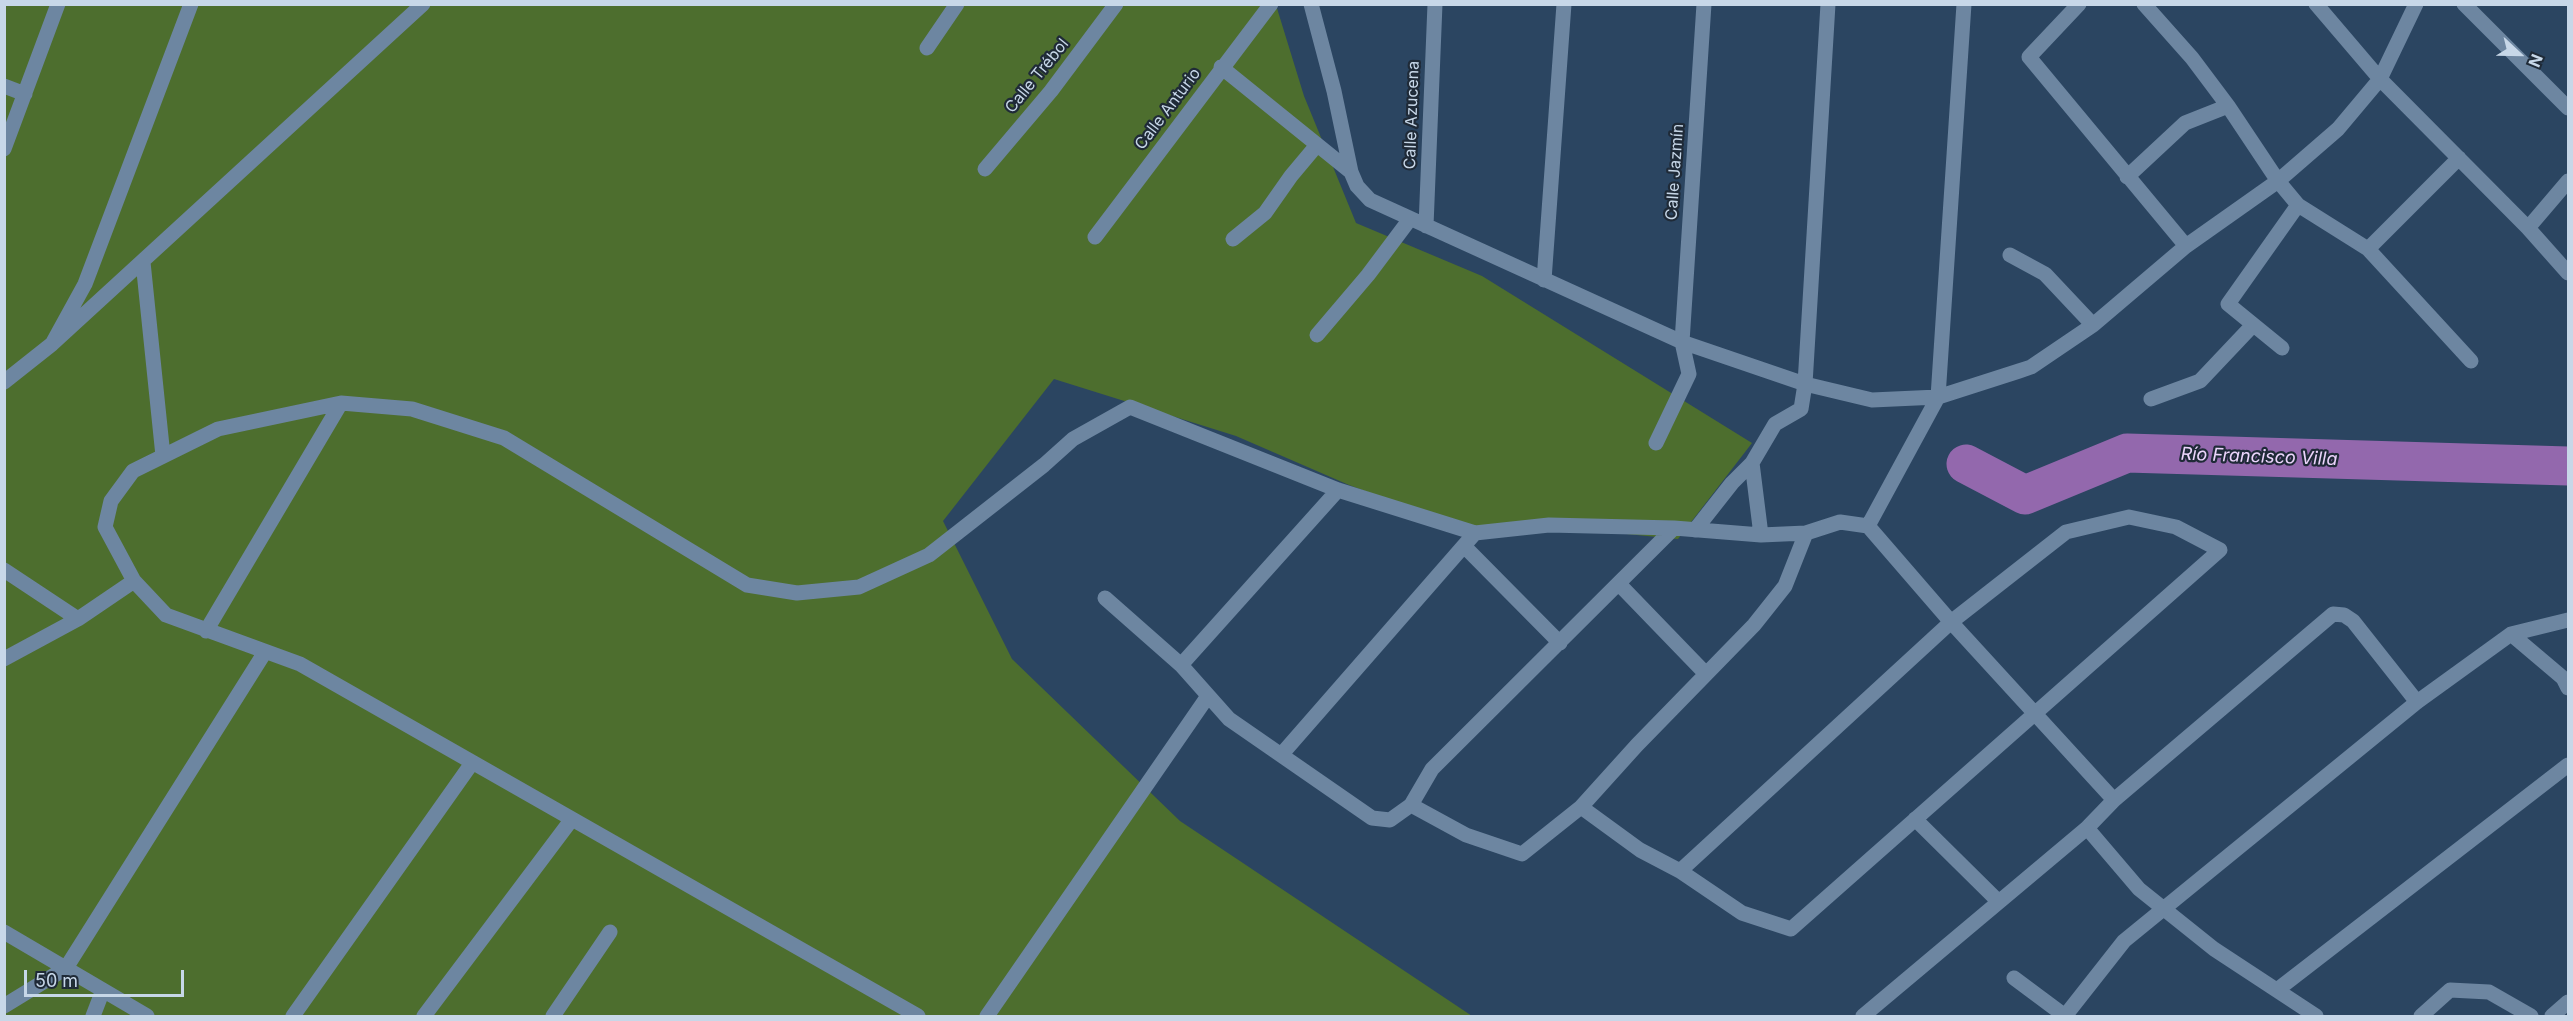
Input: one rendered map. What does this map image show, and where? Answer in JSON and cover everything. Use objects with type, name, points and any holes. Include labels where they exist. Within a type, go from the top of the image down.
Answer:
[{"type":"street","points":[[4,149],[58,4]]},
{"type":"street","points":[[52,344],[85,284],[191,4]]},
{"type":"street","points":[[4,382],[52,344],[143,262],[423,4]]},
{"type":"street","points":[[927,48],[957,4]]},
{"type":"street","name":"Calle Trébol","points":[[985,169],[1051,91],[1116,4]]},
{"type":"street","name":"Calle Anturio","points":[[1095,237],[1221,67],[1271,4]]},
{"type":"street","points":[[1311,4],[1352,172],[1357,186],[1370,200],[1682,342],[1805,384],[1872,400],[1938,397],[2031,367],[2093,325],[2186,246],[2278,181],[2338,129],[2380,79],[2416,4]]},
{"type":"street","name":"Calle Azucena","points":[[1426,226],[1435,4]]},
{"type":"street","points":[[1544,280],[1564,4]]},
{"type":"street","name":"Calle Jazmín","points":[[1656,443],[1689,374],[1682,342],[1704,4]]},
{"type":"street","points":[[1695,530],[1732,483],[1752,464],[1775,424],[1802,409],[1828,4]]},
{"type":"street","points":[[1868,526],[1938,397],[1964,4]]},
{"type":"street","points":[[2079,4],[2029,57],[2186,246]]},
{"type":"street","points":[[2144,4],[2192,58],[2228,106],[2278,181],[2298,205],[2367,249],[2470,362]]},
{"type":"street","points":[[2316,4],[2380,79],[2528,228],[2568,273]]},
{"type":"street","points":[[2464,4],[2568,108]]},
{"type":"street","points":[[1221,67],[1352,172]]},
{"type":"street","points":[[4,86],[25,94]]},
{"type":"street","points":[[2127,177],[2185,123],[2228,106]]},
{"type":"street","points":[[1233,239],[1265,213],[1291,176],[1317,145]]},
{"type":"street","points":[[2367,249],[2459,158]]},
{"type":"street","points":[[2528,228],[2568,181]]},
{"type":"street","points":[[2282,348],[2228,304],[2298,205]]},
{"type":"street","points":[[1317,335],[1368,275],[1410,219]]},
{"type":"street","points":[[2010,255],[2045,274],[2093,325]]},
{"type":"street","points":[[143,262],[163,456]]},
{"type":"street","points":[[2151,399],[2200,381],[2253,325]]},
{"type":"street","points":[[206,631],[341,403]]},
{"type":"street","points":[[918,1017],[300,664],[166,615],[134,581],[105,527],[111,501],[133,471],[218,429],[341,403],[412,409],[504,438],[747,585],[797,593],[859,587],[929,555],[1044,465],[1073,438],[1130,407],[1338,490],[1475,533],[1549,525],[1674,528],[1761,535],[1806,533],[1840,522],[1868,526],[1951,622],[2114,800]]},
{"type":"street","points":[[1752,464],[1761,535]]},
{"type":"street","points":[[1181,665],[1338,490]]},
{"type":"street","points":[[1581,807],[1640,850],[1680,871],[1742,913],[1791,929],[2220,550],[2176,527],[2129,517],[2066,532],[1951,622],[1680,871]]},
{"type":"street","points":[[1105,598],[1181,665],[1229,719],[1372,818],[1390,820],[1411,805],[1432,769],[1674,528]]},
{"type":"street","points":[[1281,755],[1475,533]]},
{"type":"street","points":[[1411,805],[1467,835],[1522,854],[1581,807],[1754,625],[1785,586],[1806,533]]},
{"type":"street","points":[[1464,546],[1560,643]]},
{"type":"street","points":[[4,570],[78,619]]},
{"type":"street","points":[[4,659],[78,619],[134,581]]},
{"type":"street","points":[[1618,584],[1706,674]]},
{"type":"street","points":[[1864,1016],[2087,828],[2114,800],[2333,614],[2344,615],[2353,621],[2417,702]]},
{"type":"street","points":[[2014,978],[2065,1017],[2124,941],[2417,702],[2511,634],[2568,620]]},
{"type":"street","points":[[2511,634],[2563,678],[2568,688]]},
{"type":"street","points":[[4,1006],[66,968],[265,652]]},
{"type":"street","points":[[987,1017],[1208,696]]},
{"type":"street","points":[[293,1017],[472,763]]},
{"type":"street","points":[[2277,990],[2568,765]]},
{"type":"street","points":[[424,1017],[572,819]]},
{"type":"street","points":[[1915,819],[1999,902]]},
{"type":"street","points":[[2087,828],[2139,889],[2214,949],[2316,1017]]},
{"type":"street","points":[[4,932],[147,1017]]},
{"type":"street","points":[[553,1017],[610,932]]},
{"type":"street","points":[[93,1017],[102,990]]},
{"type":"street","points":[[2421,1017],[2450,990],[2489,992],[2531,1017]]},
{"type":"street","points":[[2552,1017],[2568,1002]]},
{"type":"green space","points":[[5,5],[1276,5],[1304,96],[1356,223],[1482,276],[1752,443],[1678,539],[1554,527],[1469,530],[1349,485],[1236,436],[1054,379],[943,521],[1012,659],[1180,821],[1472,1016],[5,1016]]},
{"type":"waterway","name":"Río Francisco Villa","points":[[1966,464],[2025,495],[2127,453],[2568,466]]}]
